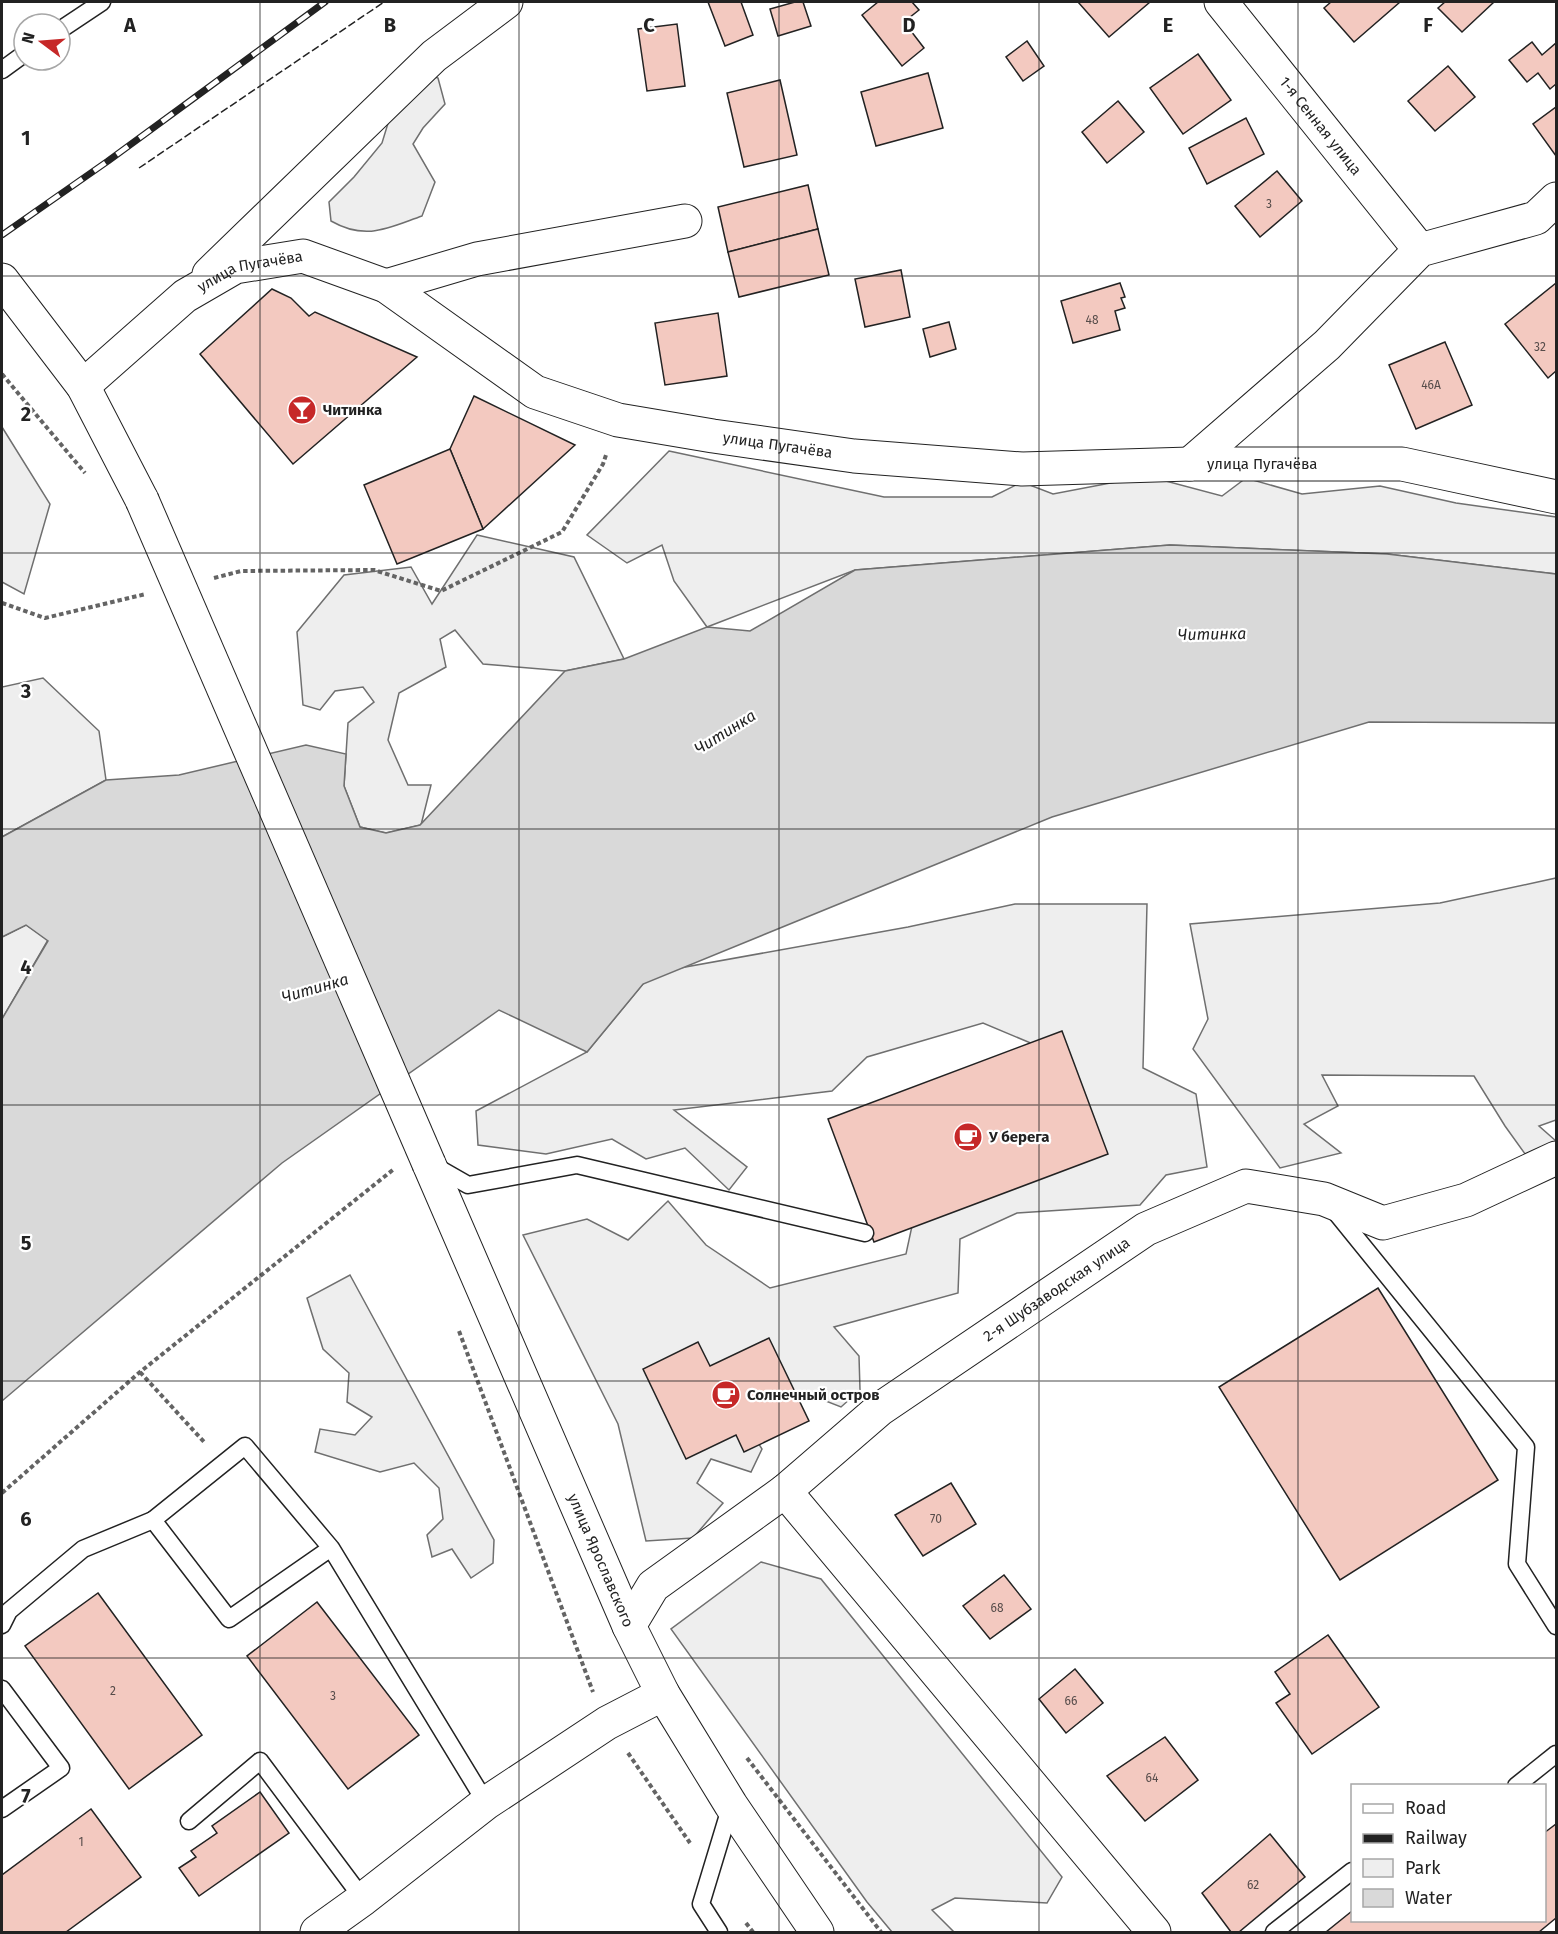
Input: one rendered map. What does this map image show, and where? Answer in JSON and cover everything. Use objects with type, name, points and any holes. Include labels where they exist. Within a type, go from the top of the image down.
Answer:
[{"type":"street","points":[[185,296],[434,56],[506,2]]},
{"type":"street","name":"1-я Сенная улица","points":[[1221,2],[1420,250]]},
{"type":"street","points":[[1190,464],[1327,345],[1420,250],[1536,218],[1557,199]]},
{"type":"street","points":[[386,286],[477,259],[685,220]]},
{"type":"street","name":"улица Пугачёва","points":[[83,386],[185,296],[235,267],[303,256],[386,286],[535,392],[618,420],[854,456],[1022,469],[1190,464],[1402,464],[1557,497]]},
{"type":"street","name":"улица Ярославского","points":[[2,280],[83,386],[142,500],[414,1165],[629,1626],[663,1694],[731,1805],[817,1932]]},
{"type":"street","name":"2-я Шубзаводская улица","points":[[629,1626],[653,1586],[785,1491],[880,1409],[1146,1230],[1246,1186],[1324,1199],[1383,1223],[1466,1200],[1557,1158]]},
{"type":"street","points":[[785,1491],[1154,1932]]},
{"type":"street","points":[[317,1932],[486,1803],[607,1723],[663,1694]]},
{"type":"lane","points":[[72,22],[102,2]]},
{"type":"lane","points":[[414,1165],[468,1185],[577,1165],[865,1233]]},
{"type":"lane","points":[[1324,1199],[1526,1447],[1517,1564],[1557,1626]]},
{"type":"lane","points":[[2,1626],[9,1611],[83,1550],[153,1520],[245,1446],[331,1548],[486,1803]]},
{"type":"lane","points":[[153,1520],[229,1619],[331,1548]]},
{"type":"lane","points":[[2,1689],[61,1768],[2,1809]]},
{"type":"lane","points":[[1517,1784],[1557,1754]]},
{"type":"lane","points":[[189,1821],[260,1761],[363,1899]]},
{"type":"lane","points":[[719,1932],[701,1904],[731,1805]]},
{"type":"lane","points":[[1274,1932],[1351,1873]]},
{"type":"path","points":[[2,374],[89,478]]},
{"type":"path","points":[[207,580],[241,572],[374,570],[441,591],[562,532],[603,464],[618,420]]},
{"type":"path","points":[[2,603],[45,618],[149,594]]},
{"type":"path","points":[[2,1493],[141,1372],[414,1165]]},
{"type":"path","points":[[456,1323],[588,1682],[607,1723],[753,1932]]},
{"type":"path","points":[[141,1372],[223,1463]]},
{"type":"green space","points":[[419,71],[438,78],[445,104],[423,128],[413,144],[435,182],[422,216],[387,228],[366,231],[344,227],[331,221],[329,202],[354,177],[382,143],[389,120]]},
{"type":"green space","points":[[2,427],[50,504],[24,594],[2,582]]},
{"type":"green space","points":[[669,451],[884,497],[992,497],[1022,482],[1053,494],[1147,476],[1222,496],[1246,478],[1302,494],[1380,486],[1456,503],[1556,517],[1556,574],[1387,554],[1170,545],[855,570],[707,627],[674,581],[662,545],[627,563],[587,535]]},
{"type":"green space","points":[[477,535],[574,557],[624,659],[565,671],[483,664],[455,630],[440,639],[446,667],[399,693],[388,740],[408,785],[431,785],[421,825],[386,833],[360,827],[344,786],[348,723],[374,702],[363,687],[335,691],[320,710],[303,705],[297,632],[344,575],[411,567],[432,604]]},
{"type":"green space","points":[[43,678],[99,731],[106,780],[2,837],[2,687]]},
{"type":"green space","points":[[1556,878],[1556,1120],[1539,1126],[1556,1141],[1556,1148],[1528,1158],[1474,1076],[1322,1075],[1338,1106],[1304,1124],[1341,1153],[1280,1168],[1193,1049],[1208,1019],[1190,924],[1440,903]]},
{"type":"green space","points":[[1015,904],[1147,904],[1143,1068],[1196,1094],[1207,1167],[1166,1175],[1140,1205],[1017,1213],[960,1239],[958,1293],[834,1327],[859,1356],[860,1390],[841,1407],[813,1396],[773,1402],[747,1425],[762,1449],[751,1472],[711,1459],[697,1483],[723,1503],[693,1538],[646,1541],[618,1424],[523,1235],[587,1219],[628,1240],[668,1201],[706,1245],[770,1288],[906,1254],[915,1212],[1064,1057],[983,1023],[867,1057],[832,1091],[674,1110],[747,1167],[729,1190],[685,1148],[646,1159],[612,1139],[546,1154],[478,1145],[476,1111],[587,1052],[652,973],[908,927]]},
{"type":"green space","points":[[26,925],[48,940],[2,1019],[2,937]]},
{"type":"green space","points":[[350,1275],[494,1540],[493,1563],[471,1578],[452,1549],[432,1557],[427,1535],[443,1519],[439,1488],[414,1463],[380,1472],[315,1452],[320,1429],[355,1435],[372,1417],[347,1402],[349,1373],[323,1349],[307,1298]]},
{"type":"green space","points":[[761,1562],[821,1579],[1062,1877],[1047,1903],[955,1898],[932,1910],[954,1932],[892,1932],[867,1902],[671,1629]]},
{"type":"water","name":"Читинка","points":[[1170,545],[1387,554],[1556,574],[1556,723],[1369,722],[1052,817],[643,984],[587,1052],[499,1010],[282,1163],[2,1401],[2,1019],[48,941],[26,925],[2,937],[2,837],[106,780],[179,775],[306,745],[346,754],[344,786],[360,827],[386,833],[420,825],[565,671],[624,659],[707,627],[750,631],[855,570]]},
{"type":"building","points":[[708,2],[741,2],[753,35],[725,46]]},
{"type":"building","points":[[803,2],[811,26],[778,36],[770,9]]},
{"type":"building","points":[[878,2],[912,2],[919,10],[904,22],[924,48],[902,66],[862,15]]},
{"type":"building","points":[[1078,2],[1150,2],[1109,37]]},
{"type":"building","points":[[1331,2],[1400,2],[1354,42],[1324,8]]},
{"type":"building","points":[[1445,2],[1494,2],[1462,32],[1438,8]]},
{"type":"building","points":[[677,24],[685,86],[647,91],[638,29]]},
{"type":"building","points":[[1027,41],[1044,66],[1023,81],[1006,57]]},
{"type":"building","points":[[1532,42],[1542,55],[1556,43],[1556,84],[1550,89],[1538,73],[1527,82],[1509,60]]},
{"type":"building","points":[[1198,54],[1231,100],[1183,134],[1150,88]]},
{"type":"building","points":[[1448,66],[1475,97],[1435,131],[1408,101]]},
{"type":"building","points":[[928,73],[943,128],[876,146],[861,92]]},
{"type":"building","points":[[780,80],[797,155],[744,167],[727,93]]},
{"type":"building","points":[[1118,101],[1144,132],[1107,163],[1082,132]]},
{"type":"building","points":[[1556,107],[1556,156],[1533,124]]},
{"type":"building","points":[[1246,118],[1264,154],[1207,184],[1189,148]]},
{"type":"building","points":[[1277,171],[1302,201],[1260,237],[1235,206]]},
{"type":"building","points":[[808,185],[818,229],[728,252],[718,207]]},
{"type":"building","points":[[818,229],[829,275],[739,297],[728,252]]},
{"type":"building","points":[[901,270],[910,317],[865,327],[855,279]]},
{"type":"building","points":[[1120,283],[1125,297],[1121,298],[1125,308],[1115,311],[1120,330],[1073,343],[1061,301]]},
{"type":"building","points":[[1556,283],[1556,371],[1548,378],[1505,324]]},
{"type":"building","name":"Читинка","points":[[272,289],[291,298],[309,316],[315,312],[417,357],[293,464],[200,354]]},
{"type":"building","points":[[718,313],[727,376],[665,385],[655,323]]},
{"type":"building","points":[[949,322],[956,349],[930,357],[923,329]]},
{"type":"building","points":[[1445,342],[1472,405],[1416,429],[1389,365]]},
{"type":"building","points":[[474,396],[575,445],[483,529],[450,449]]},
{"type":"building","points":[[450,449],[483,529],[397,564],[364,485]]},
{"type":"building","name":"У берега","points":[[1062,1031],[1108,1154],[874,1242],[828,1119]]},
{"type":"building","points":[[1378,1288],[1498,1480],[1340,1580],[1219,1387]]},
{"type":"building","name":"Солнечный остров","points":[[769,1338],[809,1421],[744,1452],[736,1435],[686,1459],[643,1369],[698,1342],[710,1366]]},
{"type":"building","points":[[951,1483],[976,1524],[923,1556],[895,1515]]},
{"type":"building","points":[[1004,1575],[1031,1609],[990,1639],[963,1606]]},
{"type":"building","points":[[98,1593],[202,1735],[129,1789],[25,1646]]},
{"type":"building","points":[[317,1602],[419,1735],[348,1789],[247,1656]]},
{"type":"building","points":[[1328,1635],[1379,1707],[1312,1754],[1276,1703],[1290,1694],[1275,1672]]},
{"type":"building","points":[[1075,1669],[1103,1703],[1066,1733],[1039,1699]]},
{"type":"building","points":[[1165,1737],[1198,1780],[1145,1821],[1107,1776]]},
{"type":"building","points":[[260,1792],[289,1833],[199,1896],[179,1868],[196,1857],[191,1851],[217,1833],[212,1826]]},
{"type":"building","points":[[91,1809],[141,1877],[66,1932],[2,1932],[2,1875]]},
{"type":"building","points":[[1556,1824],[1556,1918],[1539,1932],[1326,1932],[1351,1912],[1351,1922],[1546,1922],[1546,1832]]},
{"type":"building","points":[[1270,1834],[1305,1877],[1239,1932],[1231,1932],[1202,1893]]},
{"type":"railway","points":[[2,235],[108,161],[325,2]]},
{"type":"fence","points":[[139,168],[384,2]]},
{"type":"place","name":"Читинка","points":[[302,410]]},
{"type":"place","name":"У берега","points":[[968,1137]]},
{"type":"place","name":"Солнечный остров","points":[[726,1395]]}]
